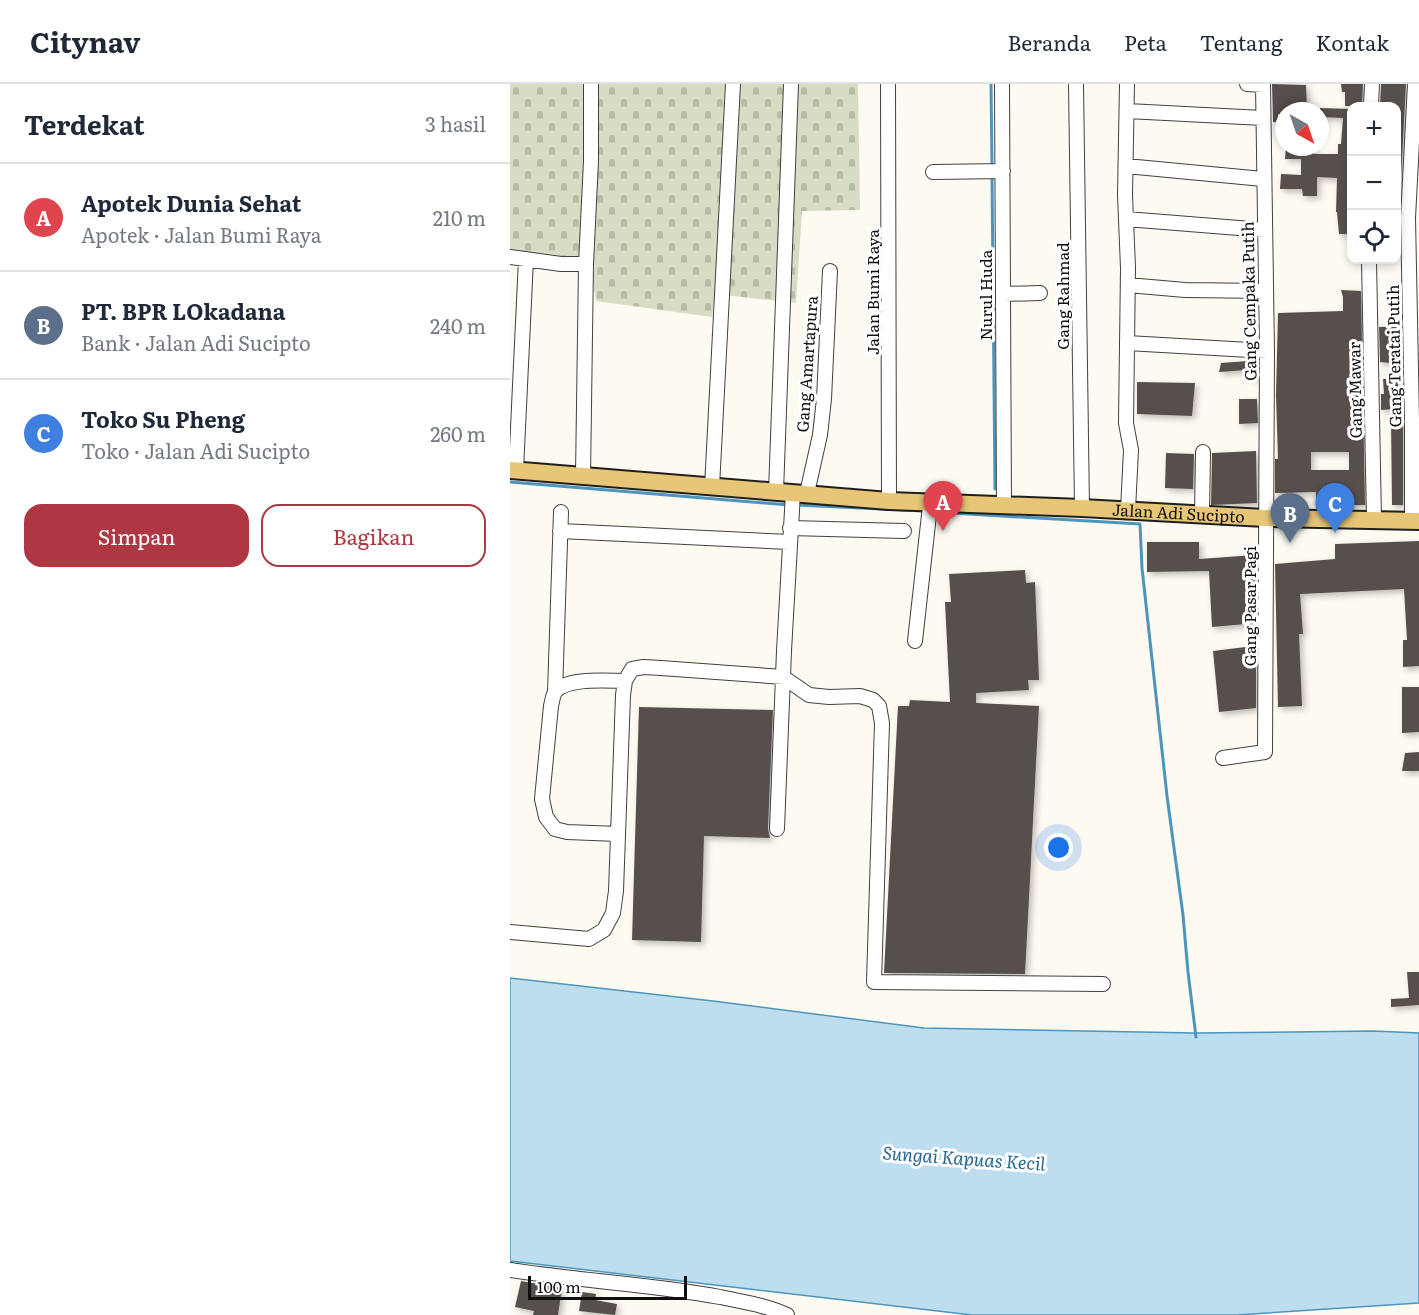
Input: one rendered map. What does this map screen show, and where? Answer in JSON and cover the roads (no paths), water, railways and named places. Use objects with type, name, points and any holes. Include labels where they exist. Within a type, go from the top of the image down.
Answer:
[{"type":"main road","name":"Jalan Adi Sucipto","points":[[513,470],[712,487],[792,497],[1128,510],[1265,518],[1415,520]]},
{"type":"street","points":[[584,476],[591,84]]},
{"type":"street","points":[[712,487],[733,84]]},
{"type":"street","points":[[777,829],[792,497],[791,84]]},
{"type":"street","name":"Jalan Bumi Raya","points":[[888,84],[889,501]]},
{"type":"street","name":"Nurul Huda","points":[[1002,84],[1004,506]]},
{"type":"street","name":"Gang Rahmad","points":[[1076,84],[1082,508]]},
{"type":"street","points":[[1126,84],[1128,285],[1126,423],[1131,450],[1128,510]]},
{"type":"street","points":[[1247,84],[1263,85]]},
{"type":"street","points":[[1371,102],[1372,84]]},
{"type":"street","name":"Gang Teratai Putih","points":[[1415,84],[1408,218],[1415,520]]},
{"type":"street","name":"Gang Cempaka Putih","points":[[1263,85],[1267,351],[1265,518]]},
{"type":"street","points":[[1127,111],[1263,118]]},
{"type":"street","points":[[1126,166],[1263,179]]},
{"type":"street","points":[[933,172],[1003,171]]},
{"type":"street","points":[[1126,219],[1264,230]]},
{"type":"street","points":[[510,257],[586,264]]},
{"type":"street","points":[[513,470],[526,259]]},
{"type":"street","name":"Gang Mawar","points":[[1369,264],[1374,520]]},
{"type":"street","name":"Gang Amartapura","points":[[792,497],[820,435],[824,399],[830,271]]},
{"type":"street","points":[[1128,285],[1185,290],[1266,291]]},
{"type":"street","points":[[1002,294],[1040,293]]},
{"type":"street","points":[[1127,343],[1267,351]]},
{"type":"street","points":[[1202,515],[1203,452]]},
{"type":"street","points":[[915,640],[930,506]]},
{"type":"street","points":[[561,512],[555,692],[550,706],[542,799],[546,817],[555,829],[567,832],[618,834]]},
{"type":"street","name":"Gang Pasar Pagi","points":[[1223,758],[1265,752],[1265,518]]},
{"type":"street","points":[[560,531],[789,535],[904,531]]},
{"type":"street","points":[[510,932],[589,939],[604,930],[613,912],[616,891],[625,681],[632,669],[644,667],[783,677],[809,695],[860,696],[873,700],[879,706],[882,723],[874,982],[1103,984]]},
{"type":"street","points":[[555,692],[565,685],[582,681],[625,681]]},
{"type":"street","points":[[510,1270],[698,1293],[753,1304],[787,1315]]},
{"type":"water","name":"Sungai Kapuas Kecil","points":[[510,978],[924,1028],[1195,1033],[1374,1031],[1419,1033],[1419,1303],[1237,1315],[972,1315],[510,1261]]},
{"type":"waterway","points":[[991,84],[992,166]]},
{"type":"waterway","points":[[992,176],[995,489]]},
{"type":"waterway","points":[[510,482],[789,505]]},
{"type":"waterway","points":[[796,505],[924,511]]},
{"type":"waterway","points":[[934,512],[1140,524],[1142,568],[1196,1037]]},
{"type":"place","name":"Apotek Dunia Sehat","points":[[943,531]]},
{"type":"place","name":"Toko Su Pheng","points":[[1335,533]]},
{"type":"place","name":"PT. BPR LOkadana","points":[[1290,543]]}]
